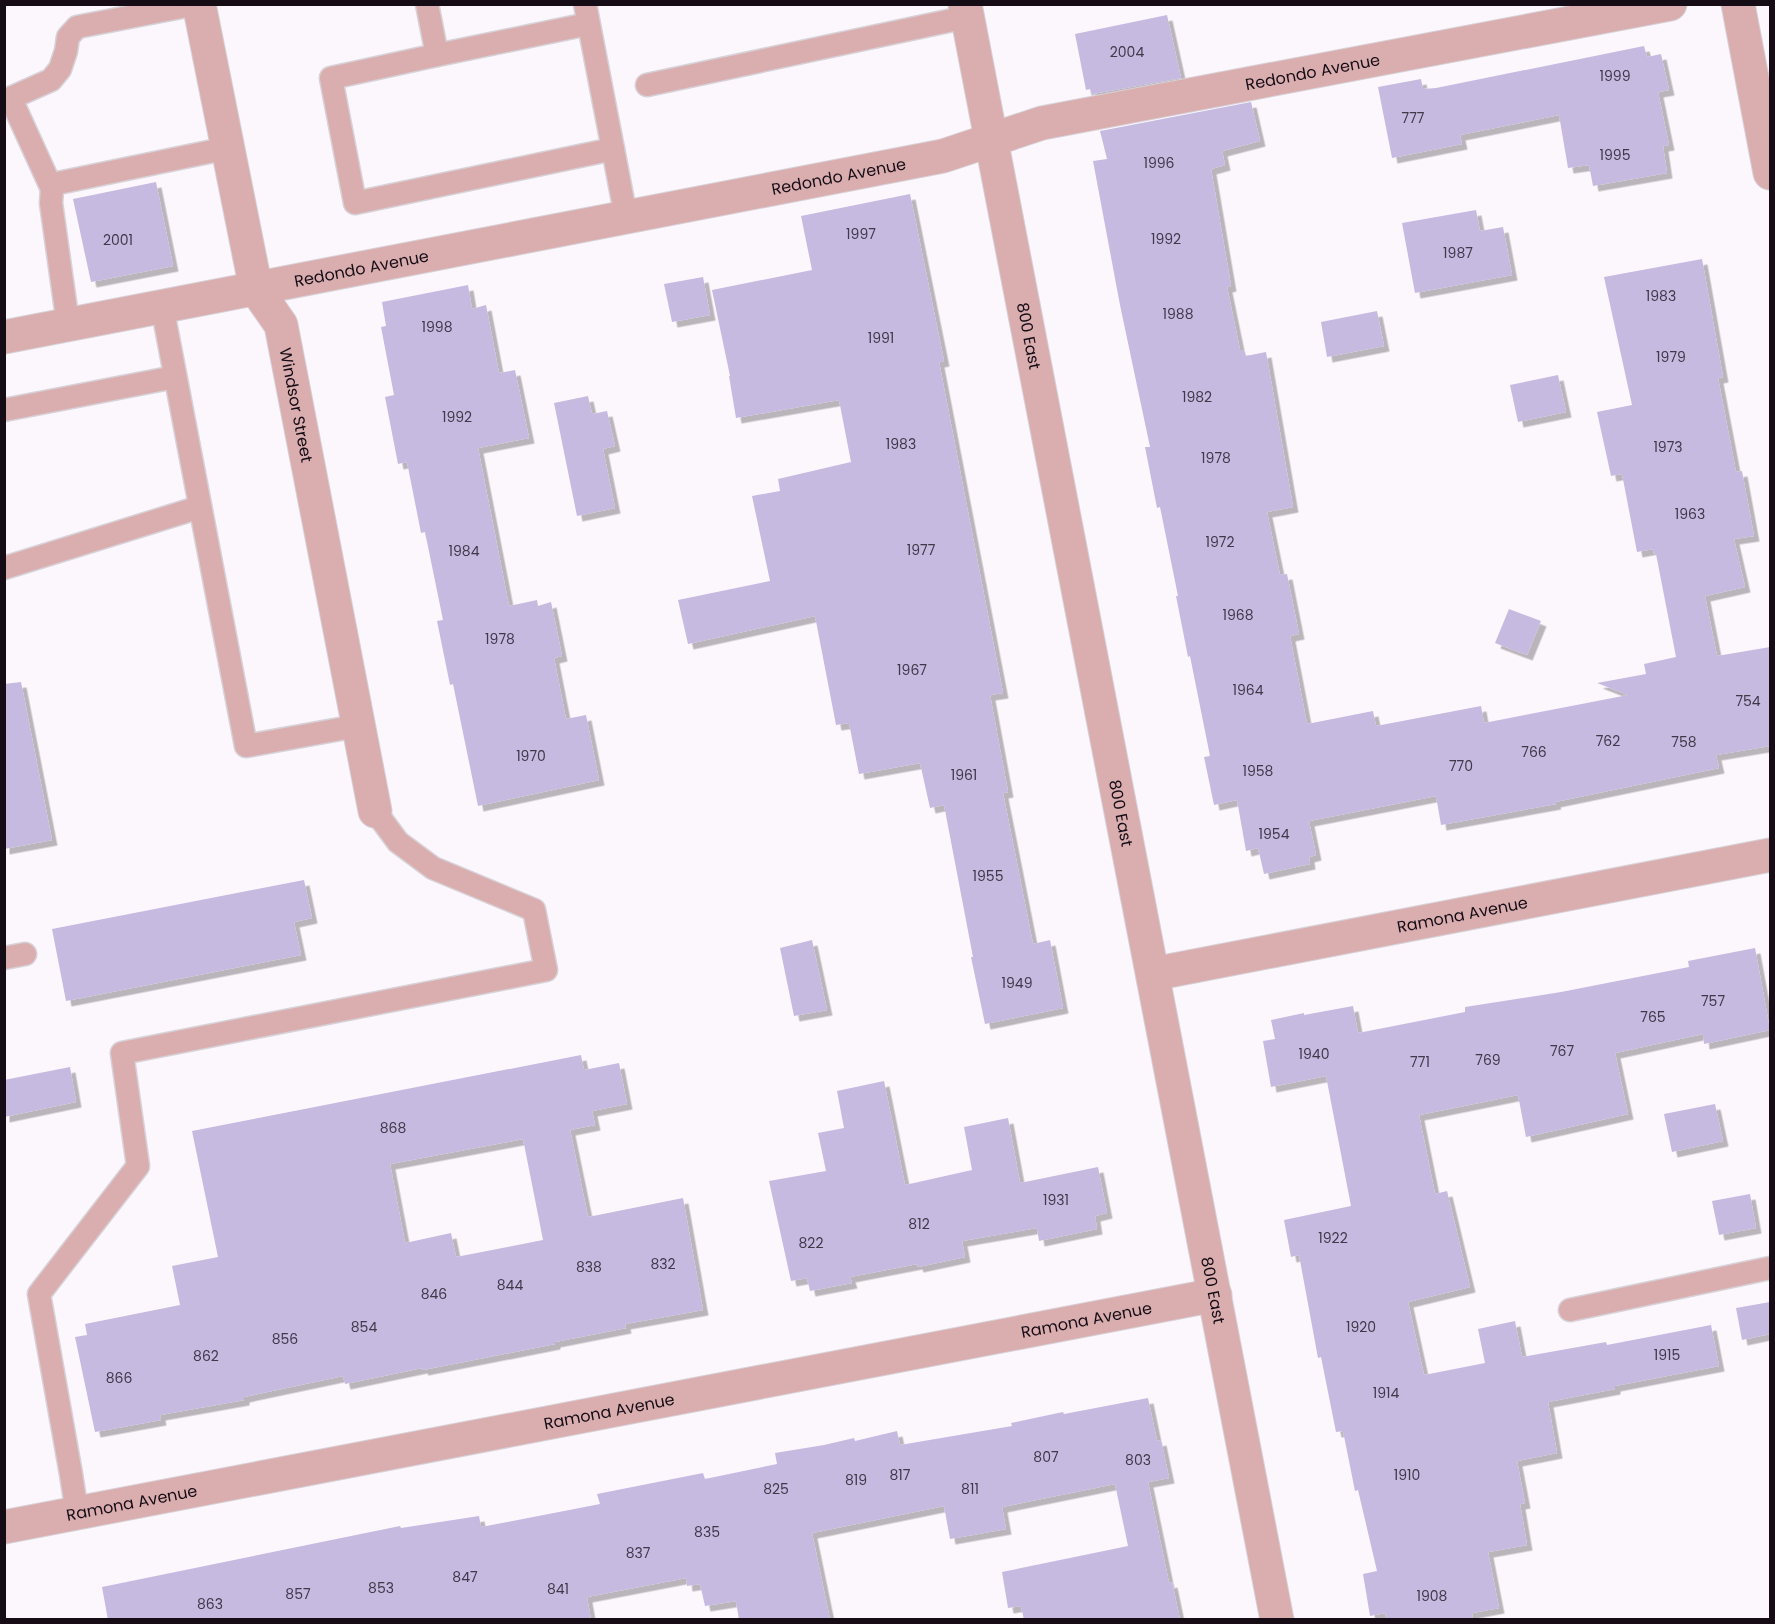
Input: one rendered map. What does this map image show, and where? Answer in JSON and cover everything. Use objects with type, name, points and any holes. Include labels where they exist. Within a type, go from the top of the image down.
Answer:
[{"type":"street","name":"Windsor Street","points":[[198,4],[256,289],[281,325],[375,811]]},
{"type":"street","name":"Redondo Avenue","points":[[4,337],[943,156],[1042,123],[1670,4]]},
{"type":"street","points":[[1738,4],[1770,173]]},
{"type":"street","name":"800 East","points":[[966,11],[1277,1620]]},
{"type":"street","name":"Ramona Avenue","points":[[1153,974],[1770,855]]},
{"type":"street","name":"Ramona Avenue","points":[[4,1527],[1215,1295]]},
{"type":"lane","points":[[68,324],[51,203],[52,189],[8,100],[51,80],[60,69],[68,37],[77,27],[198,4]]},
{"type":"lane","points":[[427,4],[436,56]]},
{"type":"lane","points":[[647,85],[966,11]]},
{"type":"lane","points":[[614,149],[356,203],[331,78],[436,56],[586,14],[614,149],[626,217]]},
{"type":"lane","points":[[52,189],[58,183],[228,148]]},
{"type":"lane","points":[[162,306],[246,746],[357,726]]},
{"type":"lane","points":[[4,410],[175,377]]},
{"type":"lane","points":[[4,568],[200,507]]},
{"type":"lane","points":[[77,1513],[39,1294],[138,1166],[122,1053],[546,970],[534,910],[433,868],[398,842],[375,811]]},
{"type":"lane","points":[[1570,1310],[1770,1268]]},
{"type":"building","points":[[1167,15],[1181,78],[1092,94],[1090,89],[1086,90],[1075,34]]},
{"type":"building","points":[[1644,46],[1647,57],[1661,54],[1669,90],[1658,92],[1669,145],[1663,146],[1667,173],[1593,186],[1589,165],[1568,168],[1559,115],[1460,135],[1462,144],[1392,158],[1378,87],[1421,79],[1423,89],[1436,88]]},
{"type":"building","points":[[1251,102],[1260,141],[1222,151],[1225,165],[1211,169],[1231,286],[1227,287],[1240,350],[1244,350],[1246,356],[1266,352],[1293,507],[1267,512],[1280,575],[1287,574],[1299,634],[1290,636],[1307,724],[1373,711],[1376,726],[1481,706],[1484,723],[1628,695],[1597,683],[1646,674],[1644,664],[1676,657],[1656,554],[1653,549],[1637,552],[1622,474],[1611,476],[1597,412],[1632,405],[1604,277],[1702,259],[1723,377],[1718,378],[1736,472],[1742,471],[1754,536],[1734,539],[1745,587],[1705,596],[1717,656],[1770,647],[1770,746],[1716,755],[1719,768],[1555,802],[1556,804],[1441,825],[1436,796],[1309,821],[1316,855],[1309,857],[1310,864],[1264,874],[1258,848],[1246,851],[1237,800],[1214,805],[1204,757],[1210,756],[1190,656],[1188,657],[1160,507],[1157,508],[1145,447],[1150,447],[1093,161],[1107,159],[1100,131]]},
{"type":"building","points":[[156,182],[173,266],[91,282],[73,199]]},
{"type":"building","points":[[910,194],[944,361],[939,362],[1003,693],[990,695],[1008,792],[1003,793],[1033,944],[1050,940],[1063,1008],[985,1024],[944,805],[930,808],[920,763],[859,774],[849,723],[836,725],[815,616],[688,644],[678,600],[770,581],[752,496],[780,491],[778,479],[851,462],[839,400],[736,418],[730,376],[712,290],[812,270],[801,216]]},
{"type":"building","points":[[1476,210],[1480,231],[1503,227],[1512,275],[1415,293],[1402,223]]},
{"type":"building","points":[[703,277],[710,315],[672,322],[664,284]]},
{"type":"building","points":[[468,285],[472,309],[486,305],[499,373],[515,370],[529,438],[478,448],[509,606],[537,600],[538,606],[551,602],[562,656],[554,658],[566,719],[586,715],[599,780],[478,806],[453,684],[450,685],[437,621],[443,620],[425,532],[421,533],[407,462],[398,464],[385,397],[394,395],[381,327],[386,326],[382,302]]},
{"type":"building","points":[[1377,311],[1384,346],[1327,357],[1321,322]]},
{"type":"building","points":[[1558,375],[1566,412],[1518,422],[1510,385]]},
{"type":"building","points":[[588,396],[592,414],[607,411],[615,446],[603,449],[615,508],[577,516],[554,403]]},
{"type":"building","points":[[1509,609],[1541,621],[1527,655],[1495,643]]},
{"type":"building","points":[[21,682],[52,840],[4,849],[4,684]]},
{"type":"building","points":[[304,880],[312,918],[294,922],[301,955],[66,1001],[52,929]]},
{"type":"building","points":[[812,940],[827,1010],[794,1016],[780,948]]},
{"type":"building","points":[[1755,948],[1770,1030],[1704,1044],[1703,1034],[1615,1053],[1628,1114],[1526,1137],[1518,1095],[1419,1115],[1435,1194],[1447,1191],[1470,1287],[1408,1302],[1424,1375],[1485,1363],[1478,1329],[1515,1321],[1522,1357],[1606,1342],[1607,1345],[1711,1325],[1719,1366],[1615,1386],[1615,1389],[1548,1402],[1557,1453],[1517,1461],[1525,1503],[1520,1504],[1527,1545],[1488,1552],[1499,1608],[1472,1613],[1473,1620],[1387,1620],[1385,1613],[1370,1616],[1363,1574],[1377,1571],[1358,1490],[1355,1491],[1343,1431],[1336,1432],[1321,1357],[1318,1358],[1299,1255],[1291,1257],[1284,1220],[1351,1206],[1326,1076],[1271,1087],[1263,1041],[1275,1039],[1271,1020],[1353,1006],[1358,1033],[1465,1012],[1465,1007],[1561,992],[1689,967],[1688,961]]},
{"type":"building","points":[[581,1055],[584,1070],[619,1063],[627,1104],[592,1111],[595,1125],[570,1130],[588,1217],[683,1198],[703,1310],[625,1324],[626,1328],[423,1370],[422,1368],[345,1384],[343,1376],[244,1397],[244,1400],[160,1415],[161,1420],[95,1432],[75,1337],[87,1335],[85,1324],[180,1305],[172,1266],[218,1257],[192,1131]],"holes":[[[523,1139],[543,1240],[456,1257],[451,1233],[405,1243],[390,1164]]]},
{"type":"building","points":[[70,1067],[76,1102],[4,1117],[4,1080]]},
{"type":"building","points":[[884,1081],[905,1185],[972,1170],[964,1127],[1008,1118],[1020,1183],[1098,1167],[1107,1213],[1095,1216],[1097,1229],[1039,1241],[1037,1228],[962,1241],[965,1257],[850,1277],[852,1283],[810,1291],[807,1278],[791,1281],[769,1181],[826,1171],[818,1133],[844,1128],[837,1091]]},
{"type":"building","points":[[1715,1104],[1723,1141],[1672,1152],[1664,1114]]},
{"type":"building","points":[[1750,1194],[1756,1228],[1719,1235],[1712,1201]]},
{"type":"building","points":[[1770,1302],[1770,1334],[1742,1340],[1736,1308]]},
{"type":"building","points":[[1148,1398],[1157,1441],[1161,1440],[1169,1478],[1148,1482],[1169,1583],[1172,1582],[1180,1620],[1024,1620],[1021,1606],[1008,1608],[1002,1572],[1128,1546],[1115,1484],[1002,1507],[1006,1529],[950,1539],[944,1506],[812,1533],[830,1620],[739,1620],[736,1601],[705,1606],[700,1584],[687,1586],[686,1578],[587,1597],[591,1620],[108,1620],[102,1587],[400,1526],[401,1528],[479,1516],[481,1527],[600,1504],[597,1494],[703,1473],[705,1479],[777,1464],[775,1453],[854,1438],[855,1441],[897,1431],[900,1445],[1012,1426],[1011,1423],[1063,1412],[1064,1414]]}]
